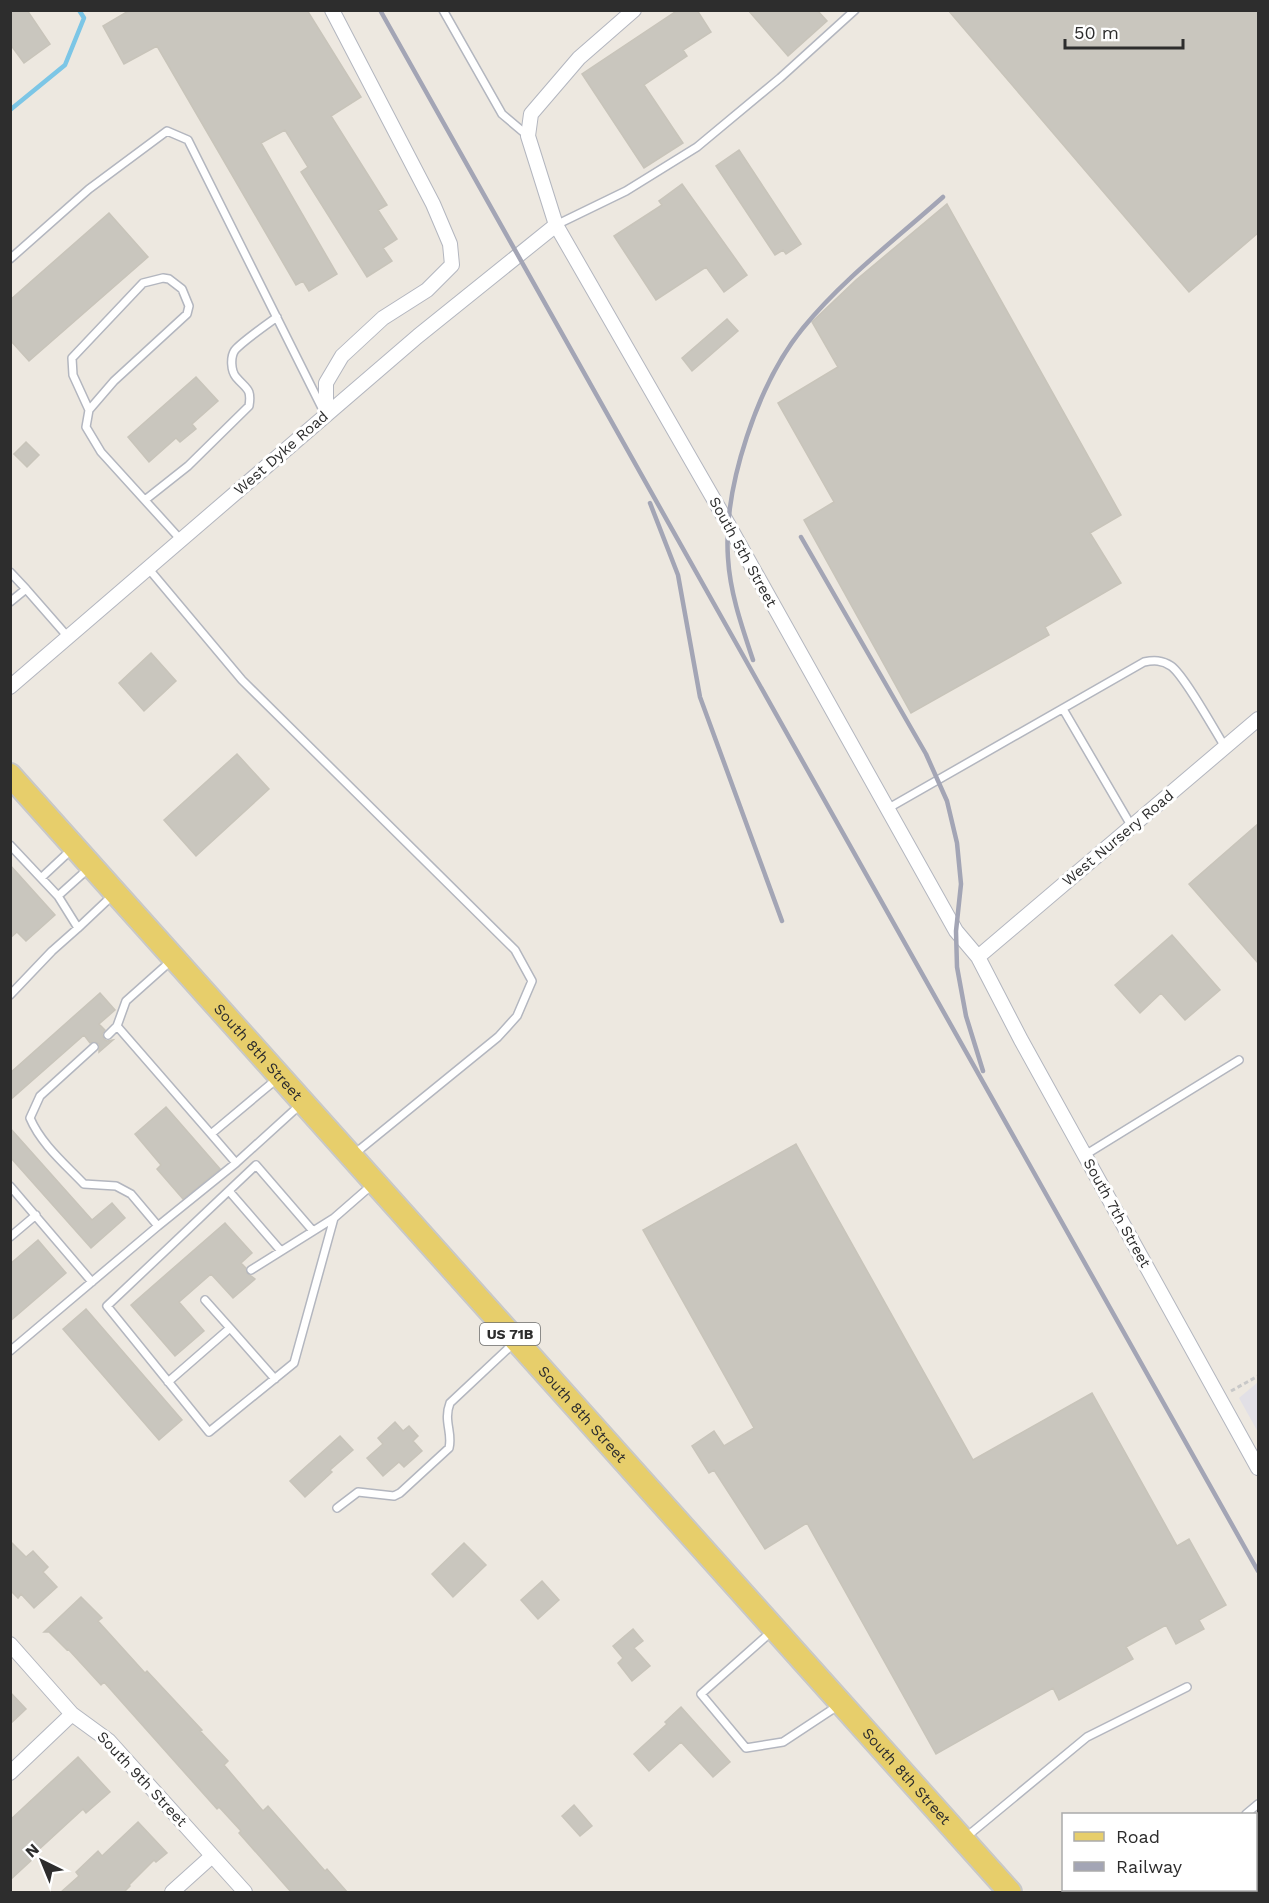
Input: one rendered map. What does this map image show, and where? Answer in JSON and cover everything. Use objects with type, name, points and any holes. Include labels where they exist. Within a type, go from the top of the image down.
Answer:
[{"type":"main road","name":"South 8th Street","points":[[10,775],[1010,1893]]},
{"type":"street","points":[[326,415],[326,383],[342,356],[383,318],[427,290],[452,265],[450,244],[433,204],[332,10]]},
{"type":"street","points":[[528,136],[531,114],[579,58],[634,10]]},
{"type":"street","name":"South 5th Street","points":[[528,136],[556,225],[956,931],[978,957]]},
{"type":"street","name":"West Dyke Road","points":[[10,687],[418,336],[556,225]]},
{"type":"street","name":"West Nursery Road","points":[[978,957],[1258,719]]},
{"type":"street","name":"South 7th Street","points":[[978,957],[1258,1468]]},
{"type":"street","name":"South 9th Street","points":[[10,1644],[72,1714],[110,1741],[245,1893]]},
{"type":"street","points":[[10,1773],[72,1714]]},
{"type":"street","points":[[172,1893],[212,1856]]},
{"type":"lane","points":[[443,10],[502,114],[528,136]]},
{"type":"lane","points":[[556,225],[626,191],[697,147],[780,78],[855,10]]},
{"type":"lane","points":[[10,259],[89,189],[167,131],[188,140],[326,415]]},
{"type":"lane","points":[[89,410],[73,375],[72,358],[143,283],[163,278],[169,279],[182,289],[189,306],[187,314],[114,381],[89,410],[86,427],[101,452],[181,540]]},
{"type":"lane","points":[[144,500],[188,466],[249,406],[250,396],[247,388],[235,376],[231,365],[235,351],[277,317]]},
{"type":"lane","points":[[148,568],[242,680],[515,950],[532,981],[517,1016],[498,1036],[351,1156]]},
{"type":"lane","points":[[10,572],[68,637]]},
{"type":"lane","points":[[10,602],[26,589]]},
{"type":"lane","points":[[887,809],[1144,662],[1156,660],[1172,666],[1225,747]]},
{"type":"lane","points":[[1063,709],[1132,827]]},
{"type":"lane","points":[[10,845],[57,896],[78,928]]},
{"type":"lane","points":[[40,878],[75,846]]},
{"type":"lane","points":[[57,896],[92,866]]},
{"type":"lane","points":[[10,995],[52,951],[116,893]]},
{"type":"lane","points":[[108,1035],[117,1026],[126,1001],[174,958]]},
{"type":"lane","points":[[117,1026],[236,1163]]},
{"type":"lane","points":[[94,1047],[40,1096],[33,1107],[30,1118],[34,1129],[46,1145],[84,1184],[116,1186],[131,1194],[158,1226]]},
{"type":"lane","points":[[1085,1155],[1239,1060]]},
{"type":"lane","points":[[210,1134],[280,1076]]},
{"type":"lane","points":[[10,1351],[236,1163],[303,1102]]},
{"type":"lane","points":[[313,1231],[256,1165],[107,1306],[209,1432],[294,1363],[334,1218]]},
{"type":"lane","points":[[251,1270],[334,1218],[375,1182]]},
{"type":"lane","points":[[12,1191],[36,1215],[92,1282]]},
{"type":"lane","points":[[229,1191],[281,1251]]},
{"type":"lane","points":[[10,1237],[36,1215]]},
{"type":"lane","points":[[205,1300],[275,1379]]},
{"type":"lane","points":[[168,1382],[230,1328]]},
{"type":"lane","points":[[338,1508],[358,1492],[389,1497],[400,1493],[449,1448],[446,1413],[450,1402],[517,1341]]},
{"type":"lane","points":[[774,1629],[701,1694],[746,1748],[783,1742],[841,1703]]},
{"type":"lane","points":[[963,1840],[1088,1737],[1187,1687]]},
{"type":"path","points":[[1219,1397],[1258,1377]]},
{"type":"shaded area","points":[[1258,1382],[1258,1432],[1239,1398]]},
{"type":"building","points":[[10,10],[27,10],[50,44],[24,63],[10,44]]},
{"type":"building","points":[[130,10],[307,10],[361,97],[331,116],[387,205],[378,210],[397,239],[383,248],[392,261],[367,277],[301,172],[308,167],[285,130],[261,143],[337,274],[309,291],[303,281],[296,285],[157,46],[124,64],[103,26]]},
{"type":"building","points":[[678,10],[697,10],[711,32],[683,50],[687,56],[644,85],[683,143],[644,168],[582,74]]},
{"type":"building","points":[[748,10],[817,10],[827,21],[788,56]]},
{"type":"building","points":[[948,10],[1258,10],[1258,233],[1189,292]]},
{"type":"building","points":[[739,150],[801,244],[786,254],[783,250],[775,255],[716,166]]},
{"type":"building","points":[[682,184],[747,275],[724,292],[706,267],[656,300],[614,236],[662,205],[659,201]]},
{"type":"building","points":[[947,204],[1121,515],[1090,533],[1121,583],[1045,627],[1049,635],[911,713],[804,520],[834,502],[778,403],[838,367],[812,322],[856,280]]},
{"type":"building","points":[[109,213],[148,257],[29,361],[10,340],[10,300]]},
{"type":"building","points":[[727,319],[738,331],[692,371],[682,358]]},
{"type":"building","points":[[196,377],[218,401],[192,424],[196,429],[180,442],[176,438],[149,462],[128,437]]},
{"type":"building","points":[[26,442],[39,455],[27,467],[14,454]]},
{"type":"building","points":[[151,653],[176,681],[144,711],[119,683]]},
{"type":"building","points":[[237,754],[269,789],[196,856],[164,820]]},
{"type":"building","points":[[1258,824],[1258,963],[1189,884]]},
{"type":"building","points":[[10,865],[55,915],[26,941],[17,932],[10,938]]},
{"type":"building","points":[[1172,935],[1220,990],[1185,1020],[1161,993],[1140,1013],[1115,985]]},
{"type":"building","points":[[100,993],[115,1010],[99,1024],[105,1030],[102,1034],[104,1039],[113,1040],[99,1052],[99,1044],[90,1043],[84,1035],[10,1100],[10,1073]]},
{"type":"building","points":[[166,1107],[220,1169],[183,1199],[157,1169],[161,1165],[135,1134]]},
{"type":"building","points":[[10,1128],[92,1220],[112,1203],[125,1218],[91,1248],[10,1157]]},
{"type":"building","points":[[796,1144],[973,1460],[1092,1393],[1177,1546],[1189,1539],[1226,1605],[1199,1620],[1204,1629],[1176,1644],[1166,1625],[1126,1647],[1133,1659],[1059,1700],[1053,1688],[936,1754],[807,1523],[765,1549],[714,1470],[709,1473],[692,1446],[714,1431],[724,1446],[754,1428],[643,1230]]},
{"type":"building","points":[[225,1223],[252,1253],[241,1263],[247,1273],[255,1279],[233,1298],[211,1274],[179,1302],[204,1331],[175,1356],[131,1305]]},
{"type":"building","points":[[38,1240],[66,1273],[10,1321],[10,1264]]},
{"type":"building","points":[[86,1309],[182,1420],[159,1440],[63,1329]]},
{"type":"building","points":[[395,1422],[403,1431],[409,1426],[418,1436],[413,1441],[422,1451],[404,1467],[399,1462],[383,1476],[367,1458],[383,1444],[378,1438]]},
{"type":"building","points":[[340,1436],[353,1450],[330,1470],[332,1472],[305,1497],[290,1481]]},
{"type":"building","points":[[10,1541],[26,1557],[33,1551],[48,1567],[43,1572],[57,1587],[34,1608],[21,1594],[18,1598],[10,1590]]},
{"type":"building","points":[[464,1543],[486,1565],[453,1597],[432,1574]]},
{"type":"building","points":[[542,1581],[559,1600],[538,1619],[521,1600]]},
{"type":"building","points":[[81,1597],[102,1618],[98,1621],[145,1673],[147,1671],[202,1730],[200,1731],[228,1761],[224,1765],[263,1811],[268,1806],[325,1871],[327,1869],[348,1893],[292,1893],[239,1833],[241,1831],[219,1807],[217,1809],[104,1682],[101,1685],[68,1649],[49,1632],[44,1632]]},
{"type":"building","points":[[633,1629],[643,1641],[634,1648],[650,1666],[632,1681],[618,1663],[623,1658],[613,1646]]},
{"type":"building","points":[[10,1692],[26,1709],[10,1724]]},
{"type":"building","points":[[681,1707],[730,1762],[713,1777],[681,1742],[649,1771],[634,1754],[667,1724],[665,1722]]},
{"type":"building","points":[[78,1757],[110,1792],[86,1813],[83,1809],[34,1854],[36,1856],[10,1880],[10,1820]]},
{"type":"building","points":[[574,1805],[592,1826],[580,1836],[562,1816]]},
{"type":"building","points":[[138,1822],[167,1853],[156,1862],[154,1860],[123,1893],[60,1893],[79,1876],[76,1872],[98,1851],[102,1856]]},
{"type":"waterway","points":[[10,110],[65,65],[84,18],[79,10]]},
{"type":"railway","points":[[380,10],[1258,1571]]},
{"type":"railway","points":[[753,660],[731,584],[728,530],[731,500],[738,469],[758,406],[772,377],[803,328],[852,276],[943,197]]},
{"type":"railway","points":[[650,503],[678,575],[700,697],[782,921]]},
{"type":"railway","points":[[801,537],[926,754],[947,801],[957,843],[961,884],[956,931],[957,967],[966,1016],[983,1071]]}]
